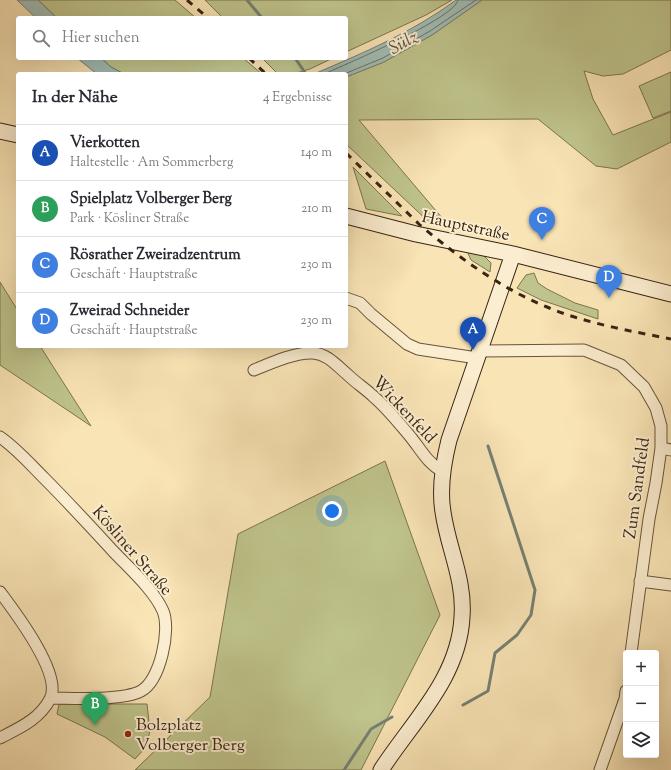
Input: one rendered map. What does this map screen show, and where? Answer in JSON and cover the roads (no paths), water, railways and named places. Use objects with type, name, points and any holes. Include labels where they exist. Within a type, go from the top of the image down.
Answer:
[{"type":"street","points":[[0,131],[16,135]]},
{"type":"street","name":"Hauptstraße","points":[[348,217],[416,234],[512,254],[671,294]]},
{"type":"street","points":[[381,770],[445,677],[452,664],[460,633],[462,595],[456,562],[443,513],[441,493],[442,471],[449,440],[512,254]]},
{"type":"street","name":"Zum Sandfeld","points":[[348,299],[360,303],[407,344],[418,349],[478,355],[584,350],[621,365],[644,387],[656,408],[666,449],[640,581],[631,650]]},
{"type":"street","name":"Wickenfeld","points":[[254,370],[305,353],[323,355],[374,396],[433,466],[442,471]]},
{"type":"street","name":"Kösliner Straße","points":[[0,437],[16,449],[69,503],[157,599],[166,621],[167,629],[159,667],[153,679],[141,691],[128,696],[51,698]]},
{"type":"street","points":[[640,581],[671,585]]},
{"type":"street","points":[[0,592],[23,625],[48,668],[51,678],[51,698],[43,710],[29,723],[0,738]]},
{"type":"street","points":[[600,770],[623,704]]},
{"type":"water","points":[[17,0],[38,0],[55,16],[34,16]]},
{"type":"water","name":"Sülz","points":[[456,0],[482,0],[432,35],[384,62],[348,76],[348,72],[319,72],[369,50],[440,12]]},
{"type":"water","points":[[80,60],[103,60],[111,67],[120,72],[94,72]]},
{"type":"waterway","points":[[247,0],[260,16]]},
{"type":"waterway","points":[[296,60],[305,72]]},
{"type":"waterway","points":[[463,705],[488,691],[495,653],[517,635],[531,615],[535,590],[488,446]]},
{"type":"waterway","points":[[344,770],[371,729],[392,717]]},
{"type":"railway","points":[[187,0],[206,16]]},
{"type":"railway","points":[[251,60],[264,72]]},
{"type":"railway","points":[[348,155],[421,226],[466,261],[513,291],[547,307],[576,318],[671,339]]},
{"type":"place","name":"Rösrather Zweiradzentrum","points":[[542,240]]},
{"type":"place","name":"Zweirad Schneider","points":[[609,298]]},
{"type":"place","name":"Vierkotten","points":[[473,350]]},
{"type":"place","name":"Spielplatz Volberger Berg","points":[[95,725]]},
{"type":"place","name":"Bolzplatz Volberger Berg","points":[[128,734]]}]
